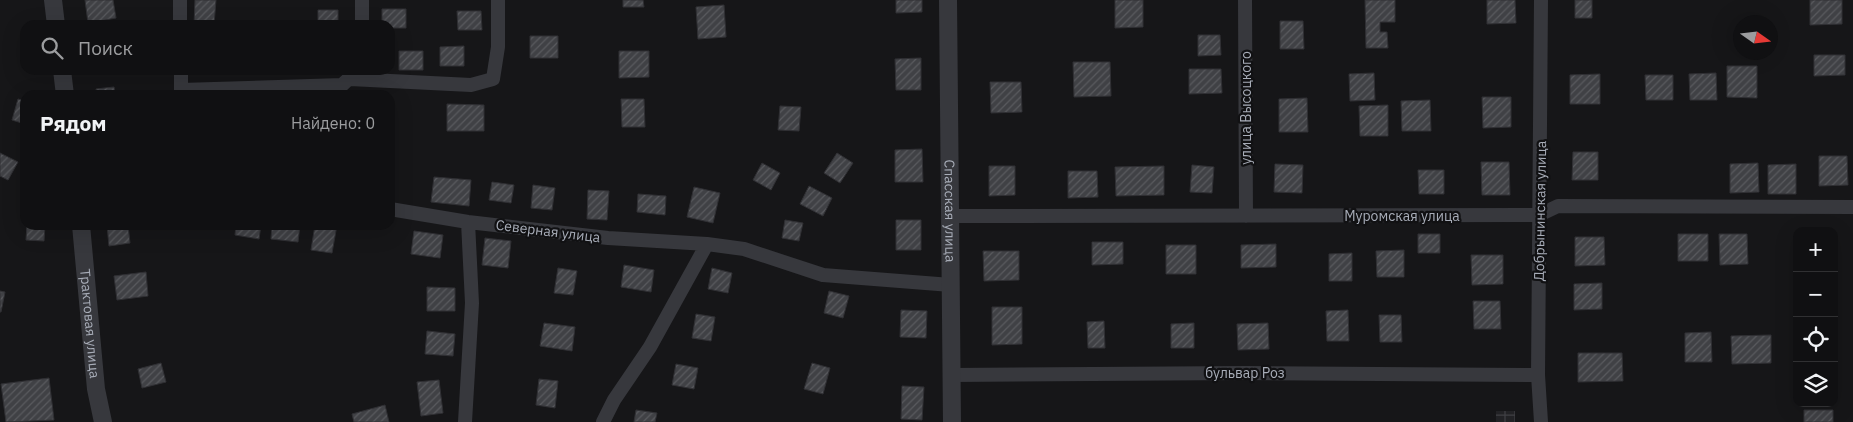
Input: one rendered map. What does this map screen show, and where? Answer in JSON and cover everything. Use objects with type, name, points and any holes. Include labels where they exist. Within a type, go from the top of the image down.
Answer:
[{"type":"street","points":[[53,0],[55,20]]},
{"type":"street","points":[[180,0],[180,20]]},
{"type":"street","points":[[362,0],[362,20]]},
{"type":"street","points":[[364,75],[471,85],[493,79],[498,47],[498,0]]},
{"type":"street","name":"Спасская улица","points":[[948,0],[952,422]]},
{"type":"street","name":"улица Высоцкого","points":[[1245,0],[1246,216]]},
{"type":"street","name":"Добрынинская улица","points":[[1541,0],[1538,375],[1541,422]]},
{"type":"street","points":[[63,75],[64,90]]},
{"type":"street","points":[[180,75],[181,90]]},
{"type":"street","points":[[227,90],[342,85],[352,75]]},
{"type":"street","name":"Муромская улица","points":[[949,216],[1539,215],[1558,206],[1853,207]]},
{"type":"street","name":"Северная улица","points":[[395,210],[468,222],[608,238],[707,244],[744,249],[823,275],[951,285]]},
{"type":"street","points":[[465,422],[472,303],[468,222]]},
{"type":"street","name":"Трактовая улица","points":[[80,230],[96,390],[103,422]]},
{"type":"street","points":[[603,422],[614,400],[650,347],[707,244]]},
{"type":"street","name":"бульвар Роз","points":[[952,376],[1246,373],[1538,375]]},
{"type":"shaded area","points":[[1496,411],[1515,411],[1515,422],[1496,422]]},
{"type":"building","points":[[85,0],[113,0],[116,18],[88,20]]},
{"type":"building","points":[[195,0],[216,0],[214,20],[194,20]]},
{"type":"building","points":[[623,0],[643,0],[644,7],[623,7]]},
{"type":"building","points":[[896,0],[922,0],[922,12],[896,13]]},
{"type":"building","points":[[1115,0],[1143,0],[1143,27],[1115,28]]},
{"type":"building","points":[[1365,0],[1395,0],[1395,22],[1380,22],[1380,32],[1387,32],[1388,48],[1366,48]]},
{"type":"building","points":[[1487,0],[1515,0],[1516,23],[1487,24]]},
{"type":"building","points":[[1575,0],[1592,0],[1592,18],[1575,18]]},
{"type":"building","points":[[1810,0],[1842,0],[1842,24],[1810,25]]},
{"type":"building","points":[[724,5],[726,37],[698,39],[696,7]]},
{"type":"building","points":[[382,9],[406,9],[406,28],[395,28],[395,20],[382,20]]},
{"type":"building","points":[[318,10],[338,10],[338,20],[318,20]]},
{"type":"building","points":[[457,11],[481,11],[482,30],[458,30]]},
{"type":"building","points":[[1280,21],[1303,21],[1304,49],[1280,49]]},
{"type":"building","points":[[1198,35],[1220,35],[1221,55],[1198,56]]},
{"type":"building","points":[[530,36],[558,36],[558,58],[530,58]]},
{"type":"building","points":[[464,46],[464,66],[440,66],[440,47]]},
{"type":"building","points":[[399,51],[423,51],[423,70],[399,70]]},
{"type":"building","points":[[619,51],[649,51],[649,77],[619,78]]},
{"type":"building","points":[[1814,55],[1845,55],[1845,75],[1814,76]]},
{"type":"building","points":[[921,58],[921,90],[896,90],[895,59]]},
{"type":"building","points":[[1073,62],[1110,62],[1111,96],[1074,97]]},
{"type":"building","points":[[1727,66],[1757,66],[1757,98],[1727,97]]},
{"type":"building","points":[[1189,69],[1221,69],[1222,93],[1189,94]]},
{"type":"building","points":[[1374,73],[1375,100],[1350,101],[1349,74]]},
{"type":"building","points":[[1716,73],[1717,100],[1690,100],[1689,74]]},
{"type":"building","points":[[1600,74],[1600,104],[1570,104],[1570,75]]},
{"type":"building","points":[[1645,75],[1673,75],[1673,100],[1646,100]]},
{"type":"building","points":[[990,82],[1021,82],[1022,112],[991,113]]},
{"type":"building","points":[[114,87],[114,90],[96,90]]},
{"type":"building","points":[[1482,97],[1511,97],[1511,127],[1483,128]]},
{"type":"building","points":[[1307,98],[1308,132],[1279,132],[1279,99]]},
{"type":"building","points":[[18,99],[20,100],[20,122],[12,120]]},
{"type":"building","points":[[621,99],[644,99],[645,127],[622,127]]},
{"type":"building","points":[[1430,100],[1431,131],[1402,131],[1401,101]]},
{"type":"building","points":[[447,104],[484,105],[484,131],[447,131]]},
{"type":"building","points":[[1388,105],[1388,136],[1360,136],[1359,106]]},
{"type":"building","points":[[780,106],[801,107],[799,131],[778,130]]},
{"type":"building","points":[[922,149],[923,182],[895,182],[895,150]]},
{"type":"building","points":[[1573,152],[1598,152],[1598,180],[1572,180]]},
{"type":"building","points":[[0,153],[18,162],[8,180],[0,176]]},
{"type":"building","points":[[837,153],[853,163],[840,183],[824,173]]},
{"type":"building","points":[[1819,156],[1847,156],[1848,185],[1819,186]]},
{"type":"building","points":[[1481,162],[1509,162],[1510,195],[1482,195]]},
{"type":"building","points":[[762,163],[780,173],[771,190],[753,180]]},
{"type":"building","points":[[1758,163],[1759,192],[1730,193],[1730,164]]},
{"type":"building","points":[[1275,164],[1303,165],[1302,193],[1274,192]]},
{"type":"building","points":[[1796,164],[1796,194],[1768,194],[1768,165]]},
{"type":"building","points":[[1192,165],[1214,167],[1212,193],[1190,192]]},
{"type":"building","points":[[989,166],[1015,166],[1015,195],[989,196]]},
{"type":"building","points":[[1164,166],[1164,195],[1116,196],[1115,167]]},
{"type":"building","points":[[1418,170],[1444,170],[1444,194],[1419,194]]},
{"type":"building","points":[[1068,171],[1097,171],[1098,197],[1068,198]]},
{"type":"building","points":[[434,177],[471,180],[469,206],[431,202]]},
{"type":"building","points":[[492,182],[514,185],[511,203],[489,200]]},
{"type":"building","points":[[533,185],[555,188],[552,210],[531,208]]},
{"type":"building","points":[[809,186],[832,198],[823,216],[800,204]]},
{"type":"building","points":[[694,187],[720,193],[713,223],[687,217]]},
{"type":"building","points":[[588,190],[609,191],[607,220],[587,219]]},
{"type":"building","points":[[638,194],[666,196],[665,215],[637,212]]},
{"type":"building","points":[[785,220],[803,223],[799,241],[782,238]]},
{"type":"building","points":[[896,220],[921,220],[921,250],[896,250]]},
{"type":"building","points":[[27,230],[45,230],[44,241],[26,240]]},
{"type":"building","points":[[107,230],[129,230],[130,243],[109,246]]},
{"type":"building","points":[[236,230],[260,230],[259,239],[235,235]]},
{"type":"building","points":[[272,230],[299,230],[298,242],[271,239]]},
{"type":"building","points":[[314,230],[336,230],[332,253],[311,250]]},
{"type":"building","points":[[414,231],[443,235],[440,258],[411,254]]},
{"type":"building","points":[[1418,234],[1440,234],[1440,253],[1418,253]]},
{"type":"building","points":[[1678,234],[1708,234],[1708,261],[1678,261]]},
{"type":"building","points":[[1719,234],[1747,234],[1748,264],[1720,265]]},
{"type":"building","points":[[1575,237],[1604,237],[1605,265],[1575,266]]},
{"type":"building","points":[[485,238],[511,241],[508,268],[482,265]]},
{"type":"building","points":[[1092,242],[1123,242],[1123,264],[1092,265]]},
{"type":"building","points":[[1276,244],[1276,267],[1241,268],[1241,245]]},
{"type":"building","points":[[1166,245],[1196,245],[1196,274],[1166,274]]},
{"type":"building","points":[[1404,250],[1404,277],[1377,277],[1376,251]]},
{"type":"building","points":[[983,251],[1019,251],[1019,280],[984,281]]},
{"type":"building","points":[[1352,253],[1352,281],[1329,281],[1329,254]]},
{"type":"building","points":[[1471,255],[1503,255],[1503,284],[1472,285]]},
{"type":"building","points":[[624,265],[654,270],[651,292],[621,287]]},
{"type":"building","points":[[558,268],[577,271],[573,295],[554,293]]},
{"type":"building","points":[[712,268],[732,273],[728,293],[708,289]]},
{"type":"building","points":[[146,272],[148,296],[117,300],[114,276]]},
{"type":"building","points":[[1602,283],[1602,309],[1574,310],[1574,284]]},
{"type":"building","points":[[427,287],[455,288],[455,311],[427,311]]},
{"type":"building","points":[[0,291],[5,292],[1,312],[0,312]]},
{"type":"building","points":[[829,291],[849,296],[843,318],[824,313]]},
{"type":"building","points":[[1473,301],[1500,301],[1501,329],[1474,329]]},
{"type":"building","points":[[992,307],[1022,307],[1022,344],[992,345]]},
{"type":"building","points":[[901,310],[927,311],[926,338],[900,337]]},
{"type":"building","points":[[1348,310],[1349,341],[1327,341],[1326,311]]},
{"type":"building","points":[[696,314],[715,317],[711,341],[692,338]]},
{"type":"building","points":[[1379,315],[1401,315],[1402,342],[1380,342]]},
{"type":"building","points":[[1104,321],[1105,348],[1088,348],[1087,322]]},
{"type":"building","points":[[544,323],[575,327],[572,351],[540,346]]},
{"type":"building","points":[[1194,323],[1194,348],[1171,348],[1171,324]]},
{"type":"building","points":[[1268,323],[1269,349],[1238,350],[1237,324]]},
{"type":"building","points":[[427,331],[455,334],[453,356],[425,354]]},
{"type":"building","points":[[1711,332],[1712,362],[1685,362],[1685,333]]},
{"type":"building","points":[[1771,335],[1771,363],[1732,364],[1731,336]]},
{"type":"building","points":[[1578,353],[1622,353],[1623,381],[1578,382]]},
{"type":"building","points":[[161,363],[166,382],[142,388],[138,369]]},
{"type":"building","points":[[812,363],[830,368],[823,394],[804,389]]},
{"type":"building","points":[[676,364],[698,368],[694,389],[672,385]]},
{"type":"building","points":[[49,378],[54,420],[6,422],[1,384]]},
{"type":"building","points":[[539,379],[558,381],[555,408],[536,405]]},
{"type":"building","points":[[439,380],[443,413],[421,416],[417,382]]},
{"type":"building","points":[[902,386],[924,387],[922,420],[901,419]]},
{"type":"building","points":[[385,405],[389,422],[354,422],[352,414]]},
{"type":"building","points":[[636,410],[657,413],[655,422],[634,422]]},
{"type":"building","points":[[1804,410],[1833,410],[1833,422],[1804,422]]}]
